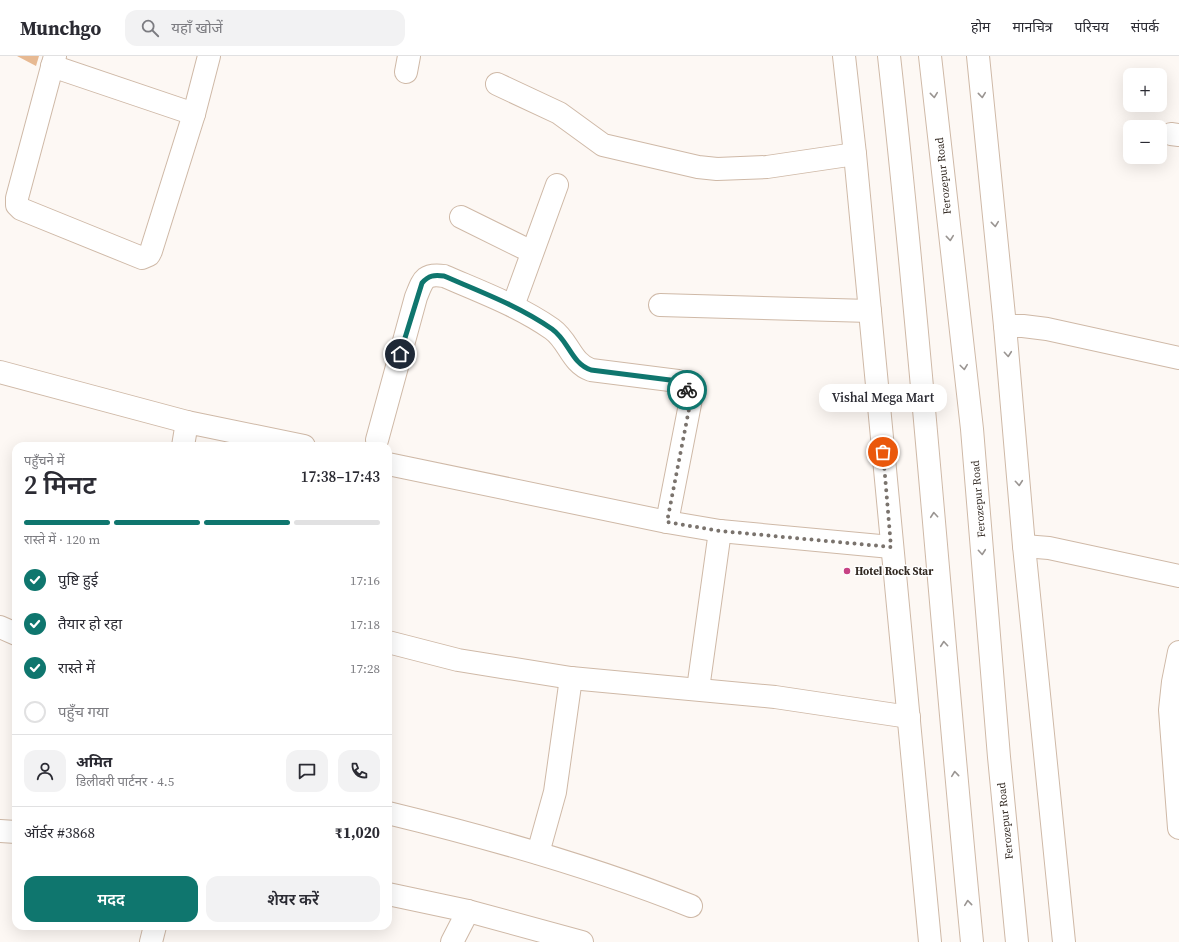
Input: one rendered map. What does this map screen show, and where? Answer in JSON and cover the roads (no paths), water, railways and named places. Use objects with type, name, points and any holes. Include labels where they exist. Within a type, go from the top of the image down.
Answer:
[{"type":"main road","points":[[194,114],[54,61],[17,198],[17,205],[21,209],[142,258],[150,255],[194,114],[209,56]]},
{"type":"main road","points":[[844,56],[855,154],[891,547],[909,717],[930,942]]},
{"type":"main road","points":[[889,56],[900,150],[935,526],[949,708],[972,942]]},
{"type":"main road","name":"Ferozepur Road","points":[[930,56],[972,429],[999,757],[1017,942]]},
{"type":"main road","points":[[978,56],[1005,326],[1024,546],[1064,942]]},
{"type":"main road","points":[[497,84],[559,112],[603,146],[698,167],[767,167],[855,154]]},
{"type":"main road","points":[[513,306],[557,185]]},
{"type":"main road","points":[[461,217],[532,252]]},
{"type":"main road","points":[[377,440],[416,297],[422,283],[427,277],[433,275],[444,276],[513,306],[553,329],[562,337],[576,361],[582,367],[591,370],[678,381],[688,391],[691,399],[667,522]]},
{"type":"main road","points":[[660,305],[870,311]]},
{"type":"main road","points":[[1005,326],[1023,326],[1047,329],[1179,358]]},
{"type":"main road","points":[[0,372],[187,422],[284,442]]},
{"type":"main road","points":[[184,442],[187,422]]},
{"type":"main road","points":[[392,465],[667,522],[720,531],[891,547]]},
{"type":"main road","points":[[698,689],[720,531]]},
{"type":"main road","points":[[1024,546],[1049,548],[1179,576]]},
{"type":"main road","points":[[0,627],[12,632]]},
{"type":"main road","points":[[392,643],[458,660],[571,678],[775,697],[909,717]]},
{"type":"main road","points":[[1179,652],[1172,682],[1170,710],[1179,828]]},
{"type":"main road","points":[[538,853],[555,792],[571,678]]},
{"type":"main road","points":[[392,814],[480,835],[661,894],[691,906]]},
{"type":"main road","points":[[0,831],[12,832]]},
{"type":"main road","points":[[392,895],[468,911],[582,942]]},
{"type":"main road","points":[[452,942],[468,911]]},
{"type":"main road","points":[[151,942],[154,930]]},
{"type":"place","name":"Vishal Mega Mart","points":[[883,452]]},
{"type":"place","name":"Hotel Rock Star","points":[[847,571]]}]
